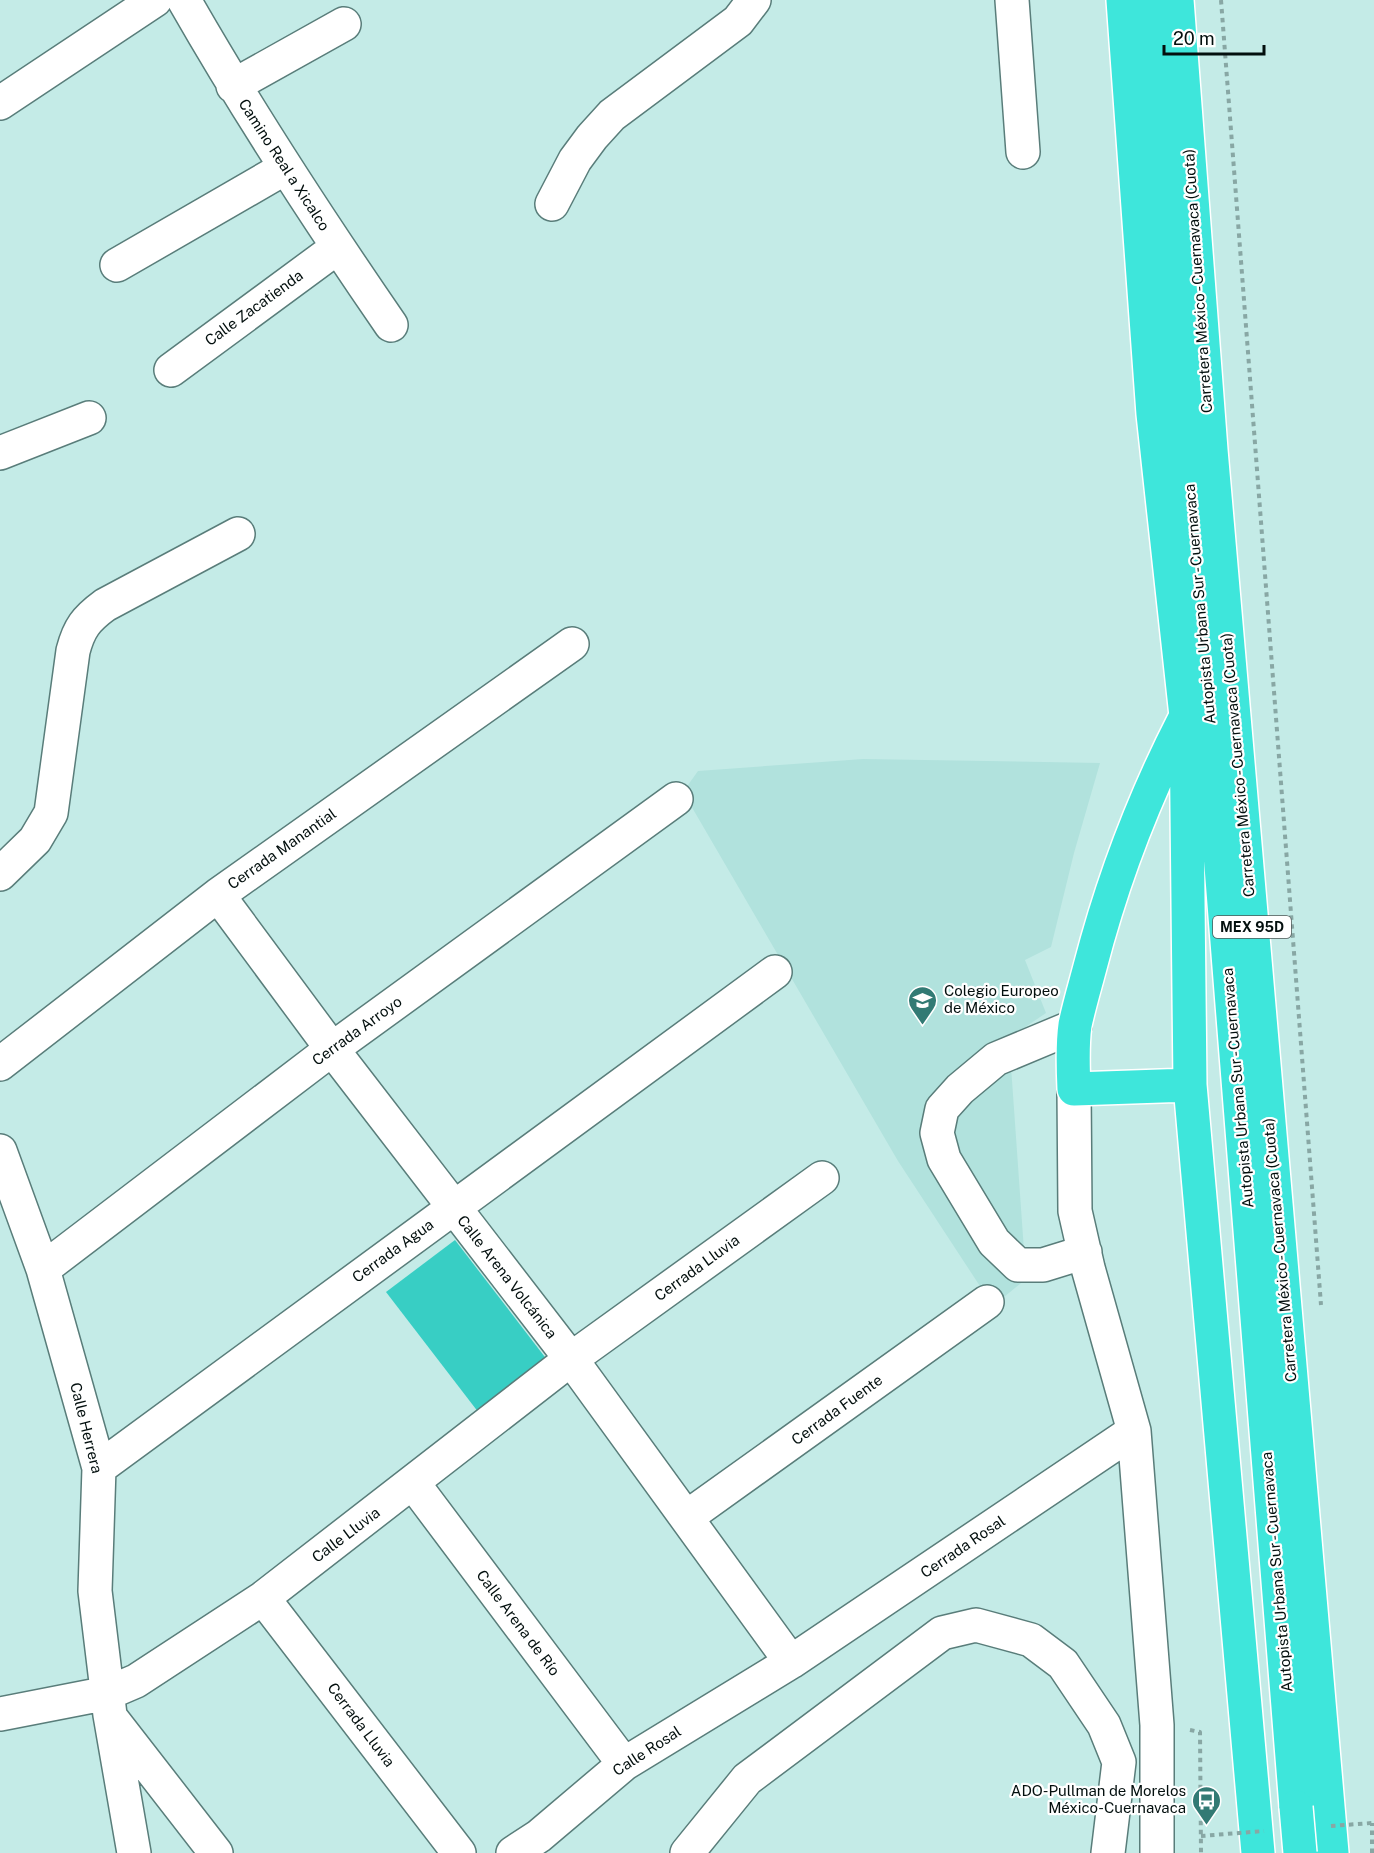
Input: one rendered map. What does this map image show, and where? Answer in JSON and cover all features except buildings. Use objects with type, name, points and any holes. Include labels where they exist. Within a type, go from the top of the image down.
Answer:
[{"type":"highway","points":[[1123,0],[1153,414],[1186,716],[1190,1085],[1258,1853]]},
{"type":"highway","name":"Autopista Urbana Sur - Cuernavaca","points":[[1152,0],[1300,1853]]},
{"type":"highway","name":"Autopista Urbana Sur - Cuernavaca","points":[[1175,0],[1206,462],[1321,1853]]},
{"type":"highway","name":"Carretera México - Cuernavaca (Cuota)","points":[[1175,0],[1211,450],[1332,1853]]},
{"type":"highway","points":[[1186,716],[1162,762],[1123,861],[1099,934],[1075,1026],[1074,1089],[1190,1085]]},
{"type":"street","points":[[0,103],[155,0]]},
{"type":"street","name":"Camino Real a Xicalco","points":[[184,0],[233,86],[285,168],[391,325]]},
{"type":"street","points":[[552,204],[575,160],[612,115],[738,21],[754,0]]},
{"type":"street","points":[[1012,0],[1023,152]]},
{"type":"street","points":[[233,86],[344,24]]},
{"type":"street","points":[[117,265],[285,168]]},
{"type":"street","name":"Calle Zacatienda","points":[[171,370],[338,247]]},
{"type":"street","points":[[0,453],[89,418]]},
{"type":"street","points":[[0,874],[35,840],[51,813],[73,651],[78,633],[90,616],[105,605],[238,534]]},
{"type":"street","name":"Cerrada Manantial","points":[[0,1064],[218,895],[572,644]]},
{"type":"street","name":"Cerrada Arroyo","points":[[43,1269],[332,1049],[676,800]]},
{"type":"street","name":"Calle Arena Volcánica","points":[[218,895],[332,1049],[571,1359],[791,1662]]},
{"type":"street","name":"Cerrada Agua","points":[[99,1468],[775,972]]},
{"type":"street","points":[[1075,1026],[996,1059],[960,1089],[942,1109],[937,1132],[944,1159],[994,1242],[1018,1265],[1043,1265],[1085,1252]]},
{"type":"street","points":[[1074,1089],[1075,1210],[1134,1431],[1157,1725],[1157,1853]]},
{"type":"street","name":"Calle Herrera","points":[[0,1151],[43,1269],[99,1468],[95,1590],[109,1704],[134,1853]]},
{"type":"street","name":"Cerrada Lluvia","points":[[571,1359],[822,1178]]},
{"type":"street","name":"Cerrada Fuente","points":[[687,1517],[987,1302]]},
{"type":"street","name":"Calle Lluvia","points":[[0,1714],[109,1704],[136,1681],[263,1598],[571,1359]]},
{"type":"street","name":"Cerrada Rosal","points":[[791,1662],[1134,1431]]},
{"type":"street","name":"Calle Arena de Río","points":[[413,1483],[624,1764]]},
{"type":"street","name":"Cerrada Lluvia","points":[[263,1598],[459,1853]]},
{"type":"street","points":[[687,1853],[747,1779],[942,1634],[976,1624],[1031,1640],[1063,1664],[1104,1725],[1119,1762],[1108,1853]]},
{"type":"street","name":"Calle Rosal","points":[[513,1853],[539,1836],[624,1764],[791,1662]]},
{"type":"street","points":[[109,1704],[216,1853]]},
{"type":"path","points":[[1221,0],[1322,1315]]},
{"type":"path","points":[[1200,1732],[1201,1853]]},
{"type":"path","points":[[1361,1817],[1362,1829]]},
{"type":"path","points":[[1372,1823],[1372,1853]]},
{"type":"shaded area","name":"Colegio Europeo de México","points":[[863,759],[1100,763],[1074,853],[1051,947],[1025,960],[1046,1013],[1009,1038],[1026,1279],[993,1306],[898,1161],[683,792],[698,771]]},
{"type":"shaded area","points":[[455,1240],[551,1365],[482,1417],[386,1292]]},
{"type":"place","name":"Colegio Europeo de México","points":[[923,1026]]},
{"type":"place","name":"ADO-Pullman de Morelos México-Cuernavaca","points":[[1207,1826]]}]
